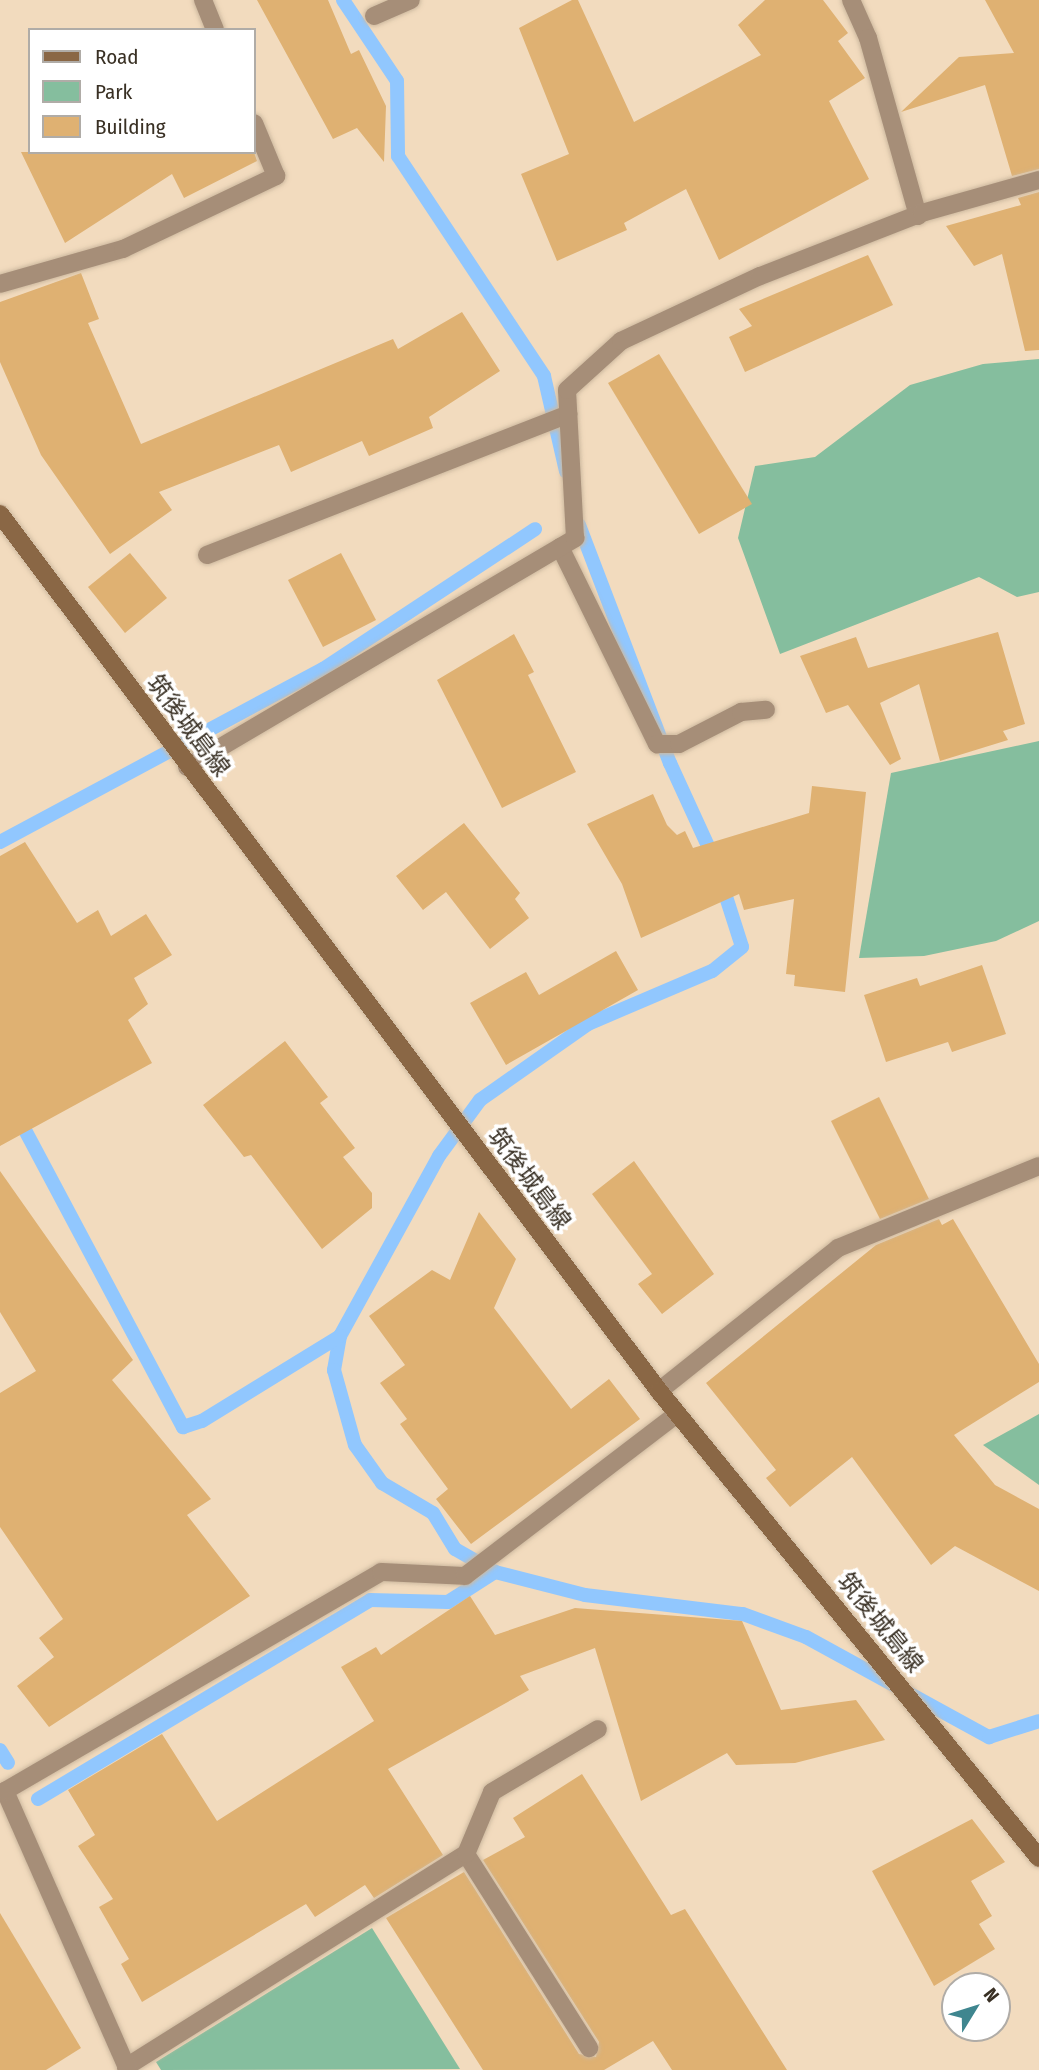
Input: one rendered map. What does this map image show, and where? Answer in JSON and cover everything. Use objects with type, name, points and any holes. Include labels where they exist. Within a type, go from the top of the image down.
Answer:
[{"type":"main road","name":"筑後城島線","points":[[0,514],[187,767],[659,1391],[1039,1858]]},
{"type":"street","points":[[203,0],[214,28]]},
{"type":"street","points":[[374,16],[411,0]]},
{"type":"street","points":[[851,0],[868,38],[918,216]]},
{"type":"street","points":[[0,284],[123,249],[276,176],[256,128]]},
{"type":"street","points":[[187,767],[575,538],[568,390],[621,341],[760,276],[918,216],[1039,180]]},
{"type":"street","points":[[208,555],[569,414]]},
{"type":"street","points":[[560,547],[657,744],[679,744],[741,712],[766,710]]},
{"type":"street","points":[[659,1391],[838,1248],[1039,1166]]},
{"type":"street","points":[[598,1728],[492,1792],[466,1854],[127,2068],[2,1789],[382,1572],[465,1576],[677,1414]]},
{"type":"street","points":[[466,1854],[589,2048]]},
{"type":"green space","points":[[1039,359],[1039,592],[1017,597],[979,577],[780,654],[738,538],[755,466],[815,457],[910,385],[983,364]]},
{"type":"green space","points":[[1039,741],[1039,921],[996,941],[924,956],[859,958],[891,773]]},
{"type":"green space","points":[[1039,1414],[1039,1485],[983,1445]]},
{"type":"green space","points":[[372,1928],[460,2069],[161,2070],[156,2062]]},
{"type":"building","points":[[257,0],[328,0],[351,54],[359,50],[386,106],[384,162],[357,128],[333,139]]},
{"type":"building","points":[[572,0],[578,0],[634,122],[761,55],[738,25],[765,0],[823,0],[848,33],[838,41],[865,78],[829,101],[869,179],[719,260],[686,189],[624,223],[627,230],[557,261],[521,174],[569,154],[519,28]]},
{"type":"building","points":[[985,0],[1039,0],[1039,169],[1012,176],[985,85],[901,112],[959,57],[1014,53]]},
{"type":"building","points":[[21,152],[255,154],[257,161],[184,198],[172,174],[65,243]]},
{"type":"building","points":[[1039,192],[1039,350],[1025,351],[1002,254],[974,266],[946,226],[1021,205],[1018,198]]},
{"type":"building","points":[[868,255],[893,305],[745,372],[729,337],[752,326],[739,309]]},
{"type":"building","points":[[81,273],[99,319],[88,323],[141,444],[393,339],[398,349],[462,312],[500,371],[429,417],[433,428],[369,456],[362,441],[291,472],[279,445],[159,492],[172,510],[110,554],[41,455],[0,362],[0,302]]},
{"type":"building","points":[[659,354],[752,504],[699,534],[608,383]]},
{"type":"building","points":[[130,553],[167,598],[125,633],[88,587]]},
{"type":"building","points":[[341,553],[376,620],[323,647],[288,580]]},
{"type":"building","points":[[998,632],[1025,724],[1003,731],[1008,740],[940,761],[919,684],[880,703],[901,759],[890,765],[848,705],[826,713],[800,656],[856,637],[868,668]]},
{"type":"building","points":[[514,634],[534,672],[528,675],[576,772],[502,808],[437,680]]},
{"type":"building","points":[[812,786],[866,792],[845,992],[794,986],[795,975],[786,974],[794,899],[744,910],[739,894],[641,938],[622,884],[587,824],[653,794],[667,825],[677,835],[685,831],[693,848],[809,813]]},
{"type":"building","points":[[464,823],[520,893],[515,899],[529,918],[490,949],[446,892],[423,910],[396,876]]},
{"type":"building","points":[[25,842],[77,923],[98,910],[111,936],[146,914],[172,955],[134,978],[148,1004],[128,1020],[152,1063],[0,1146],[0,856]]},
{"type":"building","points":[[616,951],[638,990],[506,1065],[470,1003],[526,972],[539,995]]},
{"type":"building","points":[[982,965],[1006,1034],[952,1052],[948,1042],[886,1062],[864,995],[917,978],[920,986]]},
{"type":"building","points":[[285,1041],[328,1097],[320,1103],[355,1148],[343,1157],[372,1193],[372,1208],[322,1249],[251,1155],[244,1157],[203,1105]]},
{"type":"building","points":[[879,1097],[929,1199],[880,1219],[831,1121]]},
{"type":"building","points":[[634,1161],[714,1274],[662,1314],[638,1284],[652,1274],[592,1194]]},
{"type":"building","points":[[0,1171],[133,1360],[112,1380],[211,1499],[187,1515],[250,1596],[49,1727],[17,1686],[54,1657],[39,1638],[63,1619],[0,1527],[0,1393],[36,1371],[0,1312]]},
{"type":"building","points":[[479,1212],[516,1259],[494,1308],[571,1409],[609,1379],[640,1419],[471,1544],[436,1499],[448,1489],[400,1424],[407,1419],[380,1383],[405,1365],[369,1316],[432,1270],[450,1280]]},
{"type":"building","points":[[939,1219],[942,1225],[953,1219],[1039,1364],[1039,1382],[954,1435],[995,1485],[1039,1509],[1039,1591],[955,1546],[931,1565],[852,1457],[790,1507],[766,1478],[776,1470],[706,1383],[876,1245]]},
{"type":"building","points":[[470,1596],[495,1635],[575,1608],[742,1621],[781,1710],[856,1700],[885,1740],[795,1763],[736,1765],[727,1753],[641,1801],[595,1648],[520,1676],[529,1690],[388,1769],[443,1855],[374,1898],[365,1885],[315,1917],[306,1904],[142,2002],[121,1964],[129,1959],[99,1907],[113,1899],[78,1846],[95,1835],[68,1790],[162,1734],[217,1821],[374,1721],[341,1667],[376,1647],[381,1655]]},
{"type":"building","points":[[582,1774],[671,1915],[685,1909],[787,2070],[672,2070],[653,2041],[604,2070],[483,2070],[386,1918],[464,1872],[579,2054],[596,2057],[599,2042],[483,1860],[525,1837],[513,1818]]},
{"type":"building","points":[[972,1819],[1005,1862],[971,1881],[992,1916],[979,1924],[995,1949],[957,1972],[941,1972],[941,1982],[934,1986],[872,1871]]},
{"type":"building","points":[[0,1913],[81,2048],[46,2070],[0,2070]]},
{"type":"waterway","points":[[343,0],[397,81],[398,156],[544,376],[566,471]]},
{"type":"waterway","points":[[579,525],[670,763],[714,859]]},
{"type":"waterway","points":[[0,842],[323,669],[535,529]]},
{"type":"waterway","points":[[721,881],[742,947],[712,971],[588,1024],[480,1100],[439,1156],[340,1336],[334,1370],[355,1445],[382,1483],[433,1513],[455,1549],[495,1572],[585,1595],[743,1614],[806,1637],[989,1737],[1039,1721]]},
{"type":"waterway","points":[[0,1083],[183,1427],[202,1421],[340,1336]]},
{"type":"waterway","points":[[38,1799],[370,1600],[448,1602],[495,1572]]},
{"type":"waterway","points":[[0,1750],[8,1763]]}]
